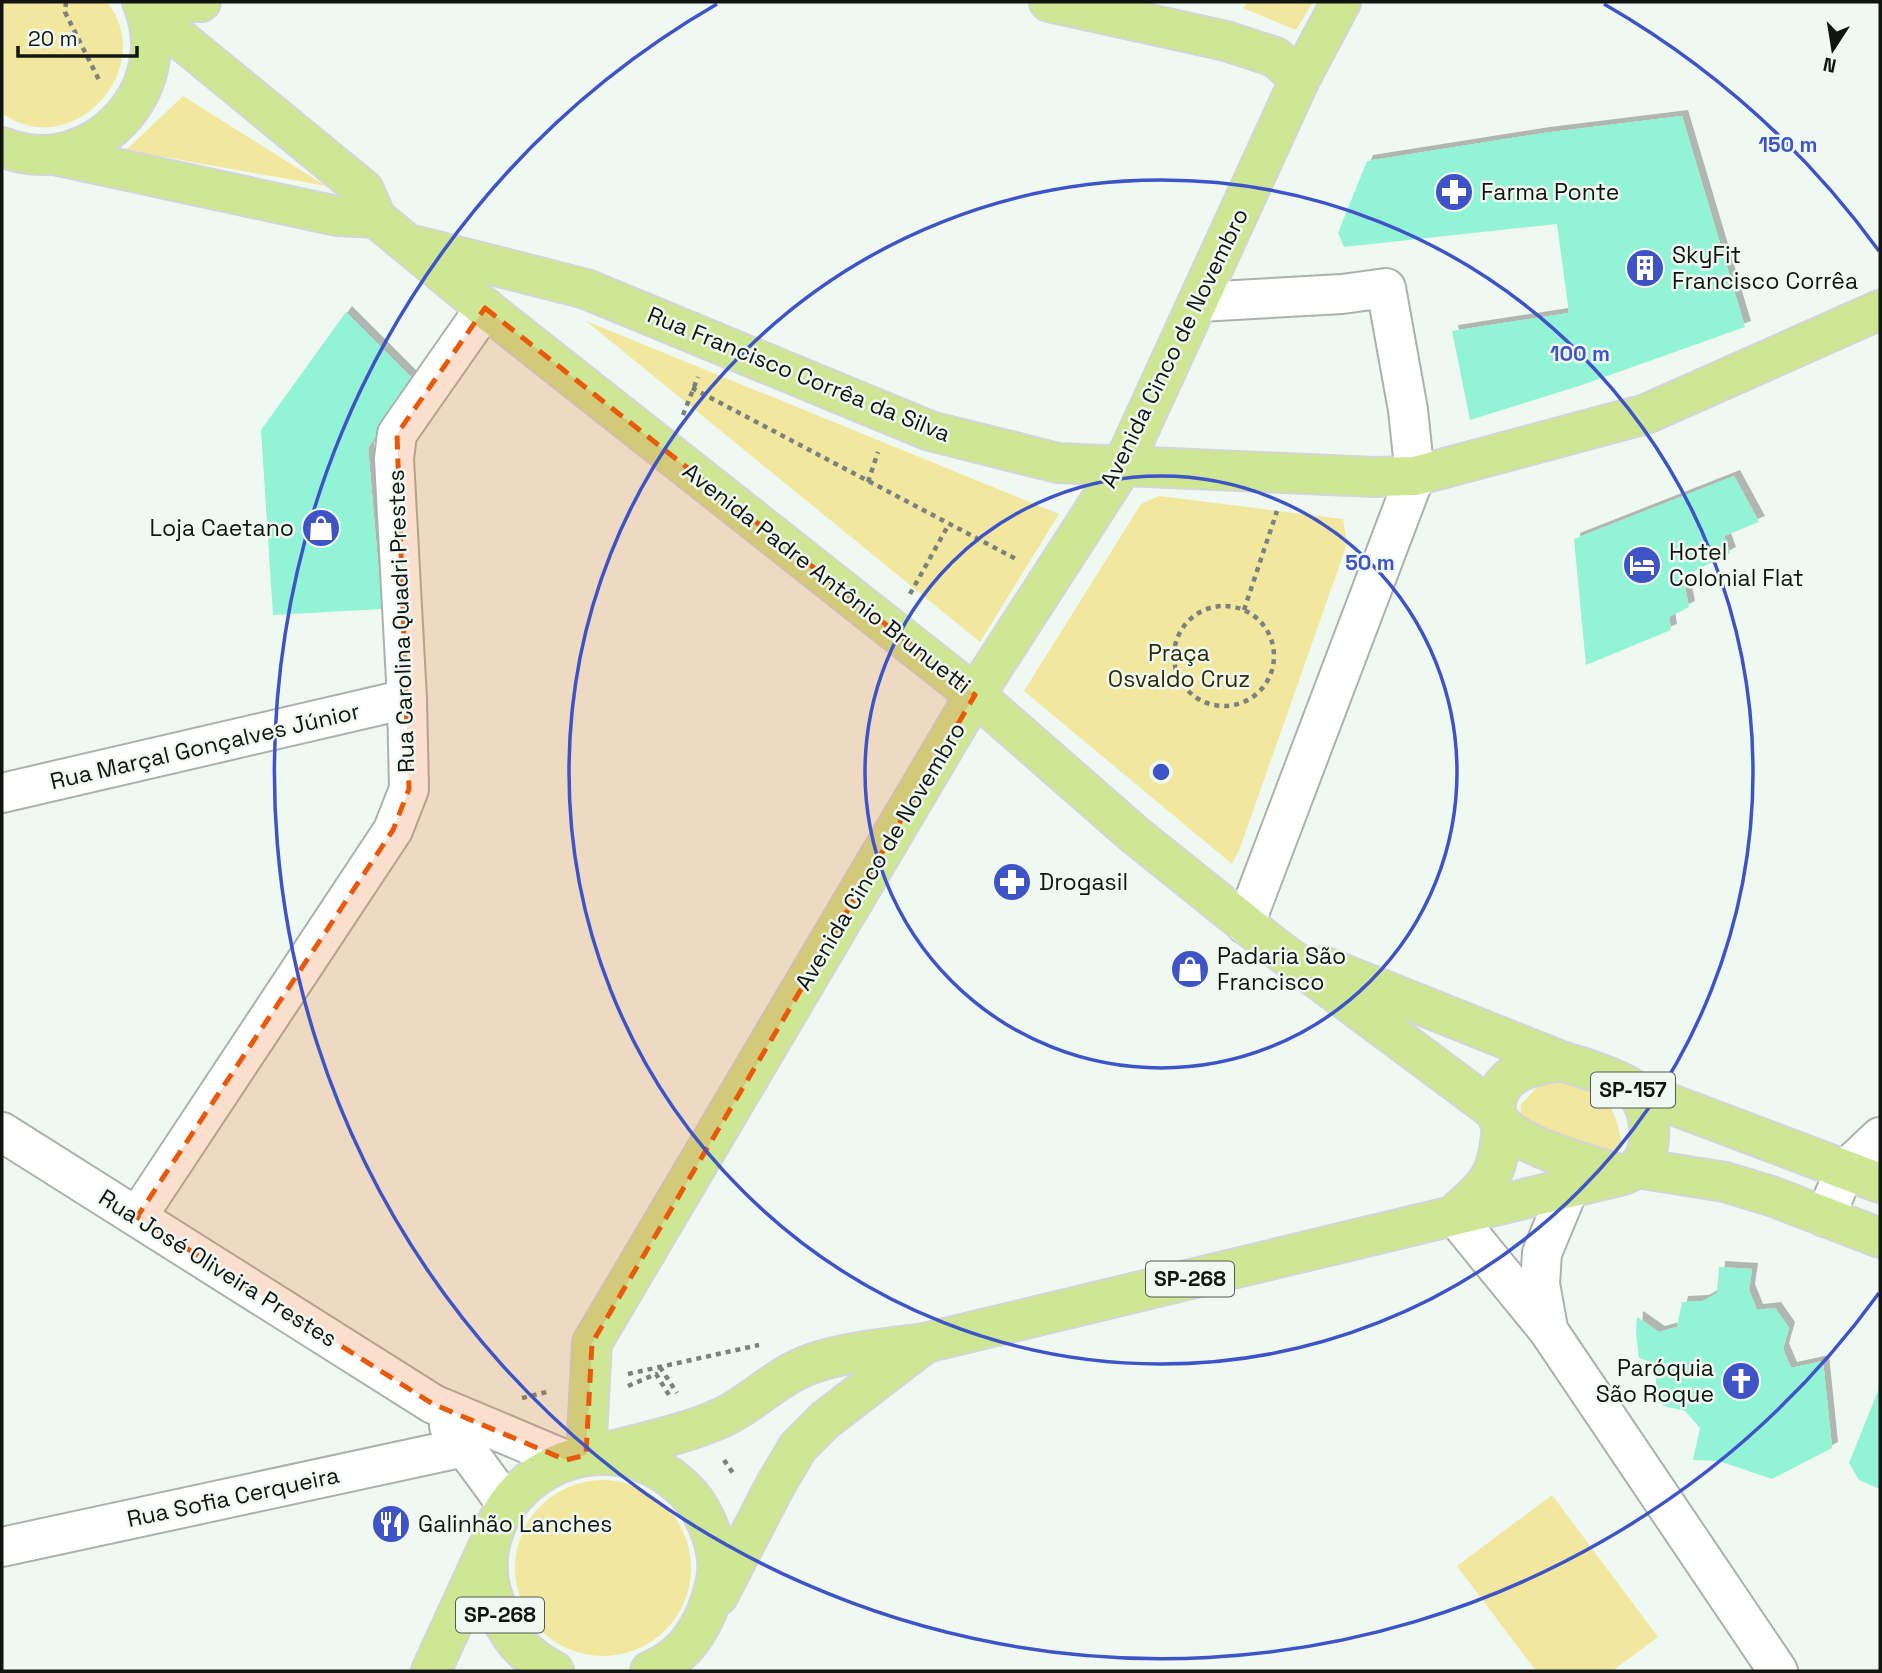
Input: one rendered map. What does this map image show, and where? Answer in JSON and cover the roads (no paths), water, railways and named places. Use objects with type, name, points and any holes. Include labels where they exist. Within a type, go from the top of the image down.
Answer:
[{"type":"main road","points":[[54,155],[81,148],[105,135],[126,116],[141,93],[150,66],[152,39],[144,5],[201,2]]},
{"type":"main road","points":[[211,2],[229,2]]},
{"type":"main road","points":[[1053,3],[1099,2]]},
{"type":"main road","name":"Avenida Cinco de Novembro","points":[[584,1456],[592,1343],[975,695],[1122,467],[1300,79],[1341,2]]},
{"type":"main road","points":[[1053,3],[1226,41],[1275,57],[1300,79]]},
{"type":"main road","name":"Avenida Padre Antônio Brunuetti","points":[[144,5],[364,190],[376,218],[485,308],[975,695],[1135,835],[1499,1118]]},
{"type":"main road","points":[[6,151],[54,155],[337,216],[376,218]]},
{"type":"main road","name":"Rua Francisco Corrêa da Silva","points":[[409,244],[586,289],[930,431],[1058,463],[1122,467],[1415,476],[1646,414],[1880,310]]},
{"type":"main road","name":"Avenida Padre Antônio Brunuetti","points":[[1259,934],[1561,1060]]},
{"type":"main road","name":"SP-157","points":[[1499,1118],[1497,1096],[1502,1086],[1528,1067],[1561,1060],[1880,1183]]},
{"type":"main road","name":"SP-157","points":[[1630,1172],[1644,1158],[1649,1142],[1649,1127],[1636,1091]]},
{"type":"main road","points":[[1499,1118],[1522,1139],[1568,1158],[1630,1172],[1725,1182],[1774,1197],[1880,1238]]},
{"type":"main road","name":"SP-268","points":[[1454,1214],[1482,1189],[1497,1167],[1499,1118]]},
{"type":"main road","name":"SP-268","points":[[431,1671],[499,1521],[533,1478],[584,1456],[700,1426],[723,1417],[750,1402],[795,1370],[822,1361],[925,1343],[1630,1172]]},
{"type":"main road","name":"SP-268","points":[[650,1671],[660,1667],[688,1645],[708,1615],[798,1447],[825,1420],[925,1343]]},
{"type":"main road","name":"SP-268","points":[[584,1456],[637,1459],[672,1477],[698,1505],[714,1539],[718,1578],[708,1615]]},
{"type":"main road","name":"SP-268","points":[[499,1521],[488,1570],[494,1602],[508,1632],[530,1657],[554,1671]]},
{"type":"street","points":[[1199,302],[1342,294],[1385,288],[1408,410],[1415,476],[1259,934]]},
{"type":"street","name":"Rua Carolina Quadri Prestes","points":[[137,1217],[393,830],[409,789],[394,459],[397,434],[485,308]]},
{"type":"street","name":"Rua Marçal Gonçalves Júnior","points":[[2,793],[407,699]]},
{"type":"street","name":"Rua José Oliveira Prestes","points":[[2,1132],[433,1404],[482,1439],[584,1456]]},
{"type":"street","points":[[1825,1217],[1845,1170],[1880,1137]]},
{"type":"street","points":[[1548,1330],[1540,1284],[1542,1253],[1569,1188]]},
{"type":"street","points":[[1454,1214],[1548,1330],[1778,1671]]},
{"type":"street","points":[[482,1439],[499,1521]]},
{"type":"street","name":"Rua Sofia Cerqueira","points":[[2,1546],[482,1439]]},
{"type":"place","name":"Farma Ponte","points":[[1454,192]]},
{"type":"place","name":"SkyFit Francisco Corrêa","points":[[1645,268]]},
{"type":"place","name":"Loja Caetano","points":[[321,528]]},
{"type":"place","name":"Hotel Colonial Flat","points":[[1642,565]]},
{"type":"place","name":"Drogasil","points":[[1012,882]]},
{"type":"place","name":"Padaria São Francisco","points":[[1190,969]]},
{"type":"place","name":"Paróquia São Roque","points":[[1741,1381]]},
{"type":"place","name":"Galinhão Lanches","points":[[391,1524]]},
{"type":"park label","name":"Praça Osvaldo Cruz","points":[[1179,666]]}]
